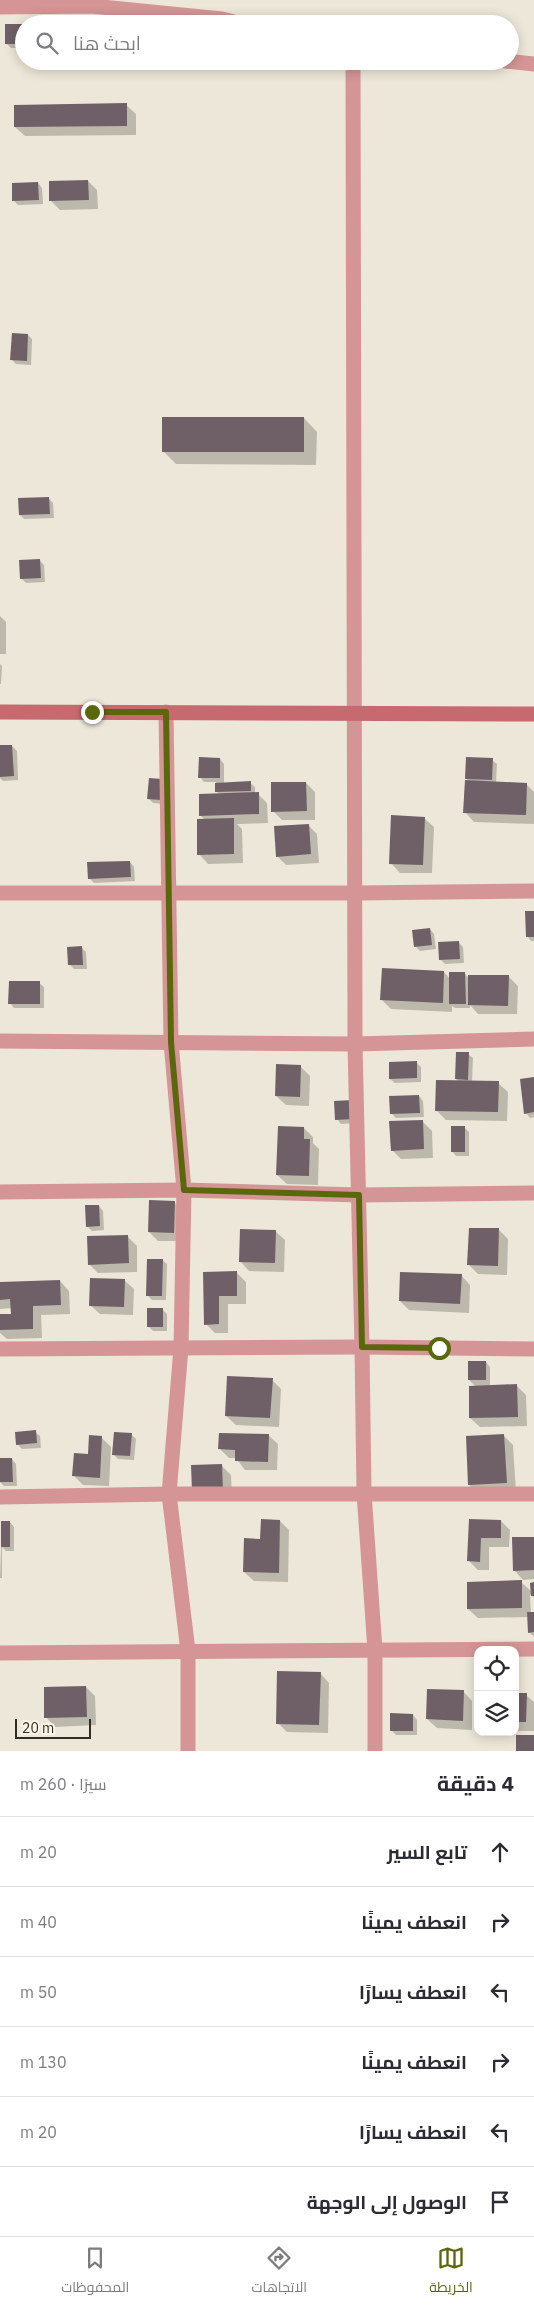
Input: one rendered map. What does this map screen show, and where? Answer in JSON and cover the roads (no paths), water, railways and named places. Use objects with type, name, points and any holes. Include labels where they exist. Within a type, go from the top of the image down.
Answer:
[{"type":"street","points":[[0,7],[92,6],[182,15]]},
{"type":"street","points":[[519,62],[534,64]]},
{"type":"street","points":[[353,70],[355,1044],[364,1494],[375,1650],[375,1751]]},
{"type":"street","points":[[0,712],[534,714]]},
{"type":"street","points":[[166,712],[171,1042],[184,1190],[181,1348],[169,1494],[188,1651],[188,1751]]},
{"type":"street","points":[[0,893],[534,891]]},
{"type":"street","points":[[0,1041],[355,1044],[534,1039]]},
{"type":"street","points":[[0,1192],[184,1190],[359,1195],[534,1193]]},
{"type":"street","points":[[0,1349],[362,1347],[534,1349]]},
{"type":"street","points":[[0,1497],[169,1494],[534,1494]]},
{"type":"street","points":[[0,1653],[534,1649]]}]
